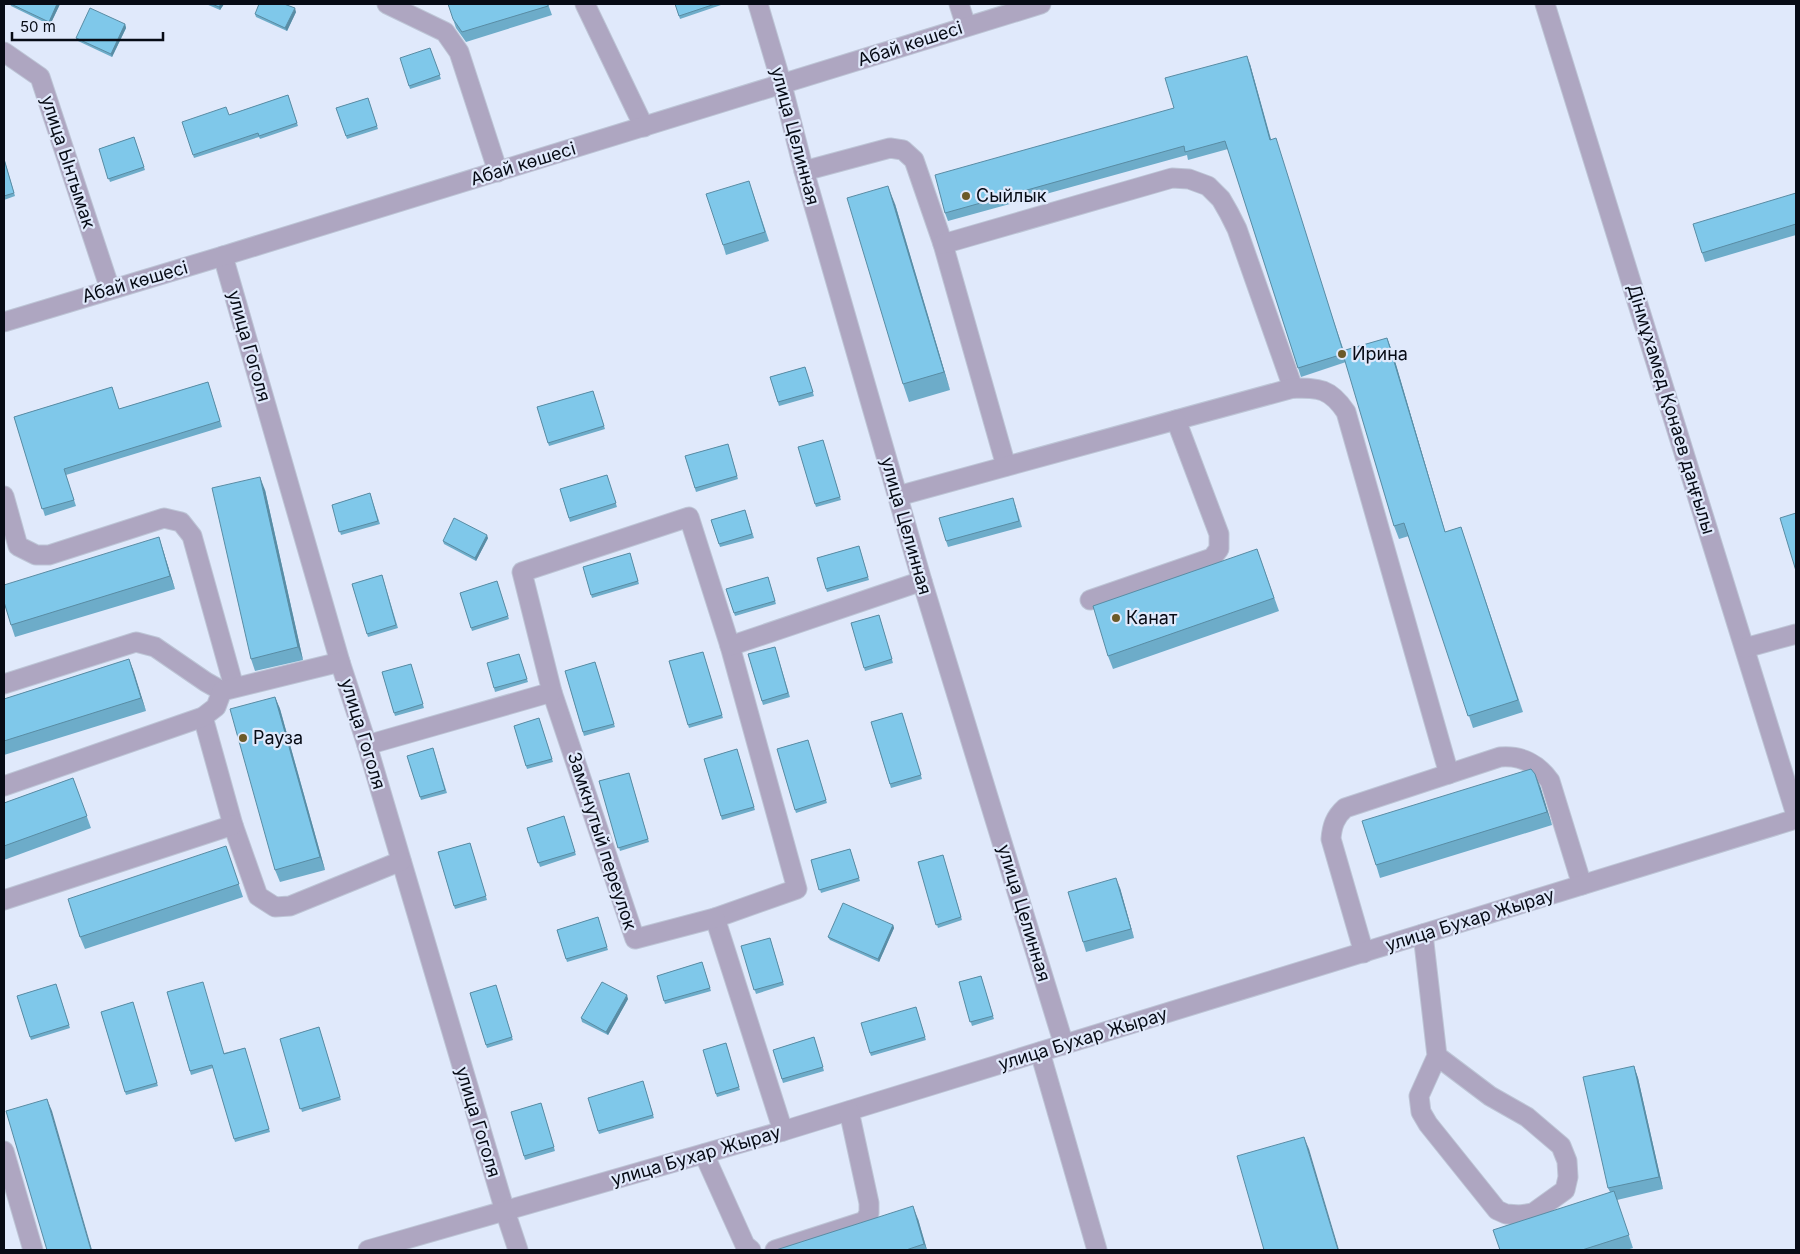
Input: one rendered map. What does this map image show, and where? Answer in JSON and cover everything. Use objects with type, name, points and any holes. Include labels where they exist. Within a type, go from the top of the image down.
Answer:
[{"type":"street","points":[[387,4],[445,32],[459,52],[498,172]]},
{"type":"street","points":[[585,4],[644,127]]},
{"type":"street","name":"улица Целинная","points":[[758,4],[922,581],[1064,1045]]},
{"type":"street","points":[[959,4],[966,26]]},
{"type":"street","name":"Абай көшесі","points":[[4,322],[782,85],[1041,4]]},
{"type":"street","name":"Дінмұхамед Қонаев даңғылы","points":[[1545,4],[1796,817]]},
{"type":"street","name":"улица Ынтымак","points":[[4,52],[40,77],[110,289]]},
{"type":"street","points":[[804,171],[890,148],[903,150],[914,160],[943,244],[1006,466]]},
{"type":"street","points":[[943,244],[1172,178],[1189,179],[1208,186],[1221,199],[1237,229],[1292,388]]},
{"type":"street","name":"улица Гоголя","points":[[223,256],[340,662],[367,745],[400,861],[518,1250]]},
{"type":"street","points":[[898,496],[1292,388],[1325,390],[1340,403],[1346,412],[1449,774]]},
{"type":"street","points":[[1090,600],[1212,558],[1219,549],[1220,534],[1176,420]]},
{"type":"street","points":[[4,496],[18,546],[36,556],[49,555],[164,518],[180,522],[192,536],[228,689],[216,707],[203,717],[4,786]]},
{"type":"street","name":"Замкнутый переулок","points":[[689,517],[730,646],[797,889],[715,918],[635,939],[552,692],[522,572],[689,517]]},
{"type":"street","points":[[730,646],[922,581]]},
{"type":"street","points":[[1745,648],[1796,634]]},
{"type":"street","points":[[4,684],[136,642],[155,647],[206,682],[228,689],[340,662]]},
{"type":"street","points":[[367,745],[552,692]]},
{"type":"street","points":[[203,717],[233,825],[258,896],[275,907],[290,906],[400,861]]},
{"type":"street","points":[[1364,953],[1330,839],[1334,821],[1338,814],[1345,808],[1500,757],[1511,756],[1533,764],[1544,772],[1550,781],[1582,885]]},
{"type":"street","name":"улица Бухар Жырау","points":[[368,1250],[849,1111],[1364,953],[1796,817]]},
{"type":"street","points":[[4,900],[233,825]]},
{"type":"street","points":[[715,918],[783,1131]]},
{"type":"street","points":[[1423,934],[1437,1056],[1419,1096],[1421,1112],[1428,1124],[1497,1210],[1506,1214],[1520,1215],[1533,1213],[1565,1190],[1568,1177],[1568,1161],[1561,1146],[1527,1117],[1490,1096],[1437,1056]]},
{"type":"street","points":[[1040,1052],[1097,1250]]},
{"type":"street","points":[[775,1250],[865,1222],[869,1213],[869,1203],[849,1111]]},
{"type":"street","points":[[4,1152],[33,1250]]},
{"type":"street","points":[[704,1154],[745,1245],[750,1250]]},
{"type":"building","points":[[11,4],[57,4],[49,22]]},
{"type":"building","points":[[259,4],[284,4],[295,8],[285,28],[255,14]]},
{"type":"building","points":[[448,4],[548,4],[548,6],[462,32],[453,19]]},
{"type":"building","points":[[675,4],[715,4],[679,16]]},
{"type":"building","points":[[90,8],[125,24],[111,54],[76,38]]},
{"type":"building","points":[[430,48],[440,75],[409,86],[400,58]]},
{"type":"building","points":[[1247,56],[1270,140],[1276,138],[1343,354],[1298,368],[1225,141],[1185,152],[1184,146],[945,213],[935,175],[1174,108],[1165,78]]},
{"type":"building","points":[[288,95],[297,123],[259,136],[258,133],[193,155],[182,122],[226,107],[229,115]]},
{"type":"building","points":[[368,98],[377,126],[346,136],[336,108]]},
{"type":"building","points":[[134,137],[144,167],[108,179],[99,149]]},
{"type":"building","points":[[4,159],[14,193],[4,196]]},
{"type":"building","points":[[749,181],[765,232],[723,245],[706,194]]},
{"type":"building","points":[[888,186],[944,372],[903,384],[847,198]]},
{"type":"building","points":[[1796,193],[1796,224],[1702,253],[1693,224]]},
{"type":"building","points":[[1387,338],[1445,532],[1461,527],[1518,700],[1468,716],[1404,523],[1394,526],[1342,351]]},
{"type":"building","points":[[805,367],[813,392],[778,402],[770,377]]},
{"type":"building","points":[[208,382],[220,421],[64,469],[74,500],[42,509],[14,417],[112,387],[119,409]]},
{"type":"building","points":[[593,391],[604,426],[548,443],[537,407]]},
{"type":"building","points":[[823,440],[840,497],[815,504],[798,447]]},
{"type":"building","points":[[728,444],[737,476],[695,488],[685,456]]},
{"type":"building","points":[[607,475],[616,503],[569,518],[560,489]]},
{"type":"building","points":[[260,477],[298,647],[251,659],[212,488]]},
{"type":"building","points":[[370,493],[378,521],[339,532],[332,505]]},
{"type":"building","points":[[1013,498],[1019,521],[946,541],[939,518]]},
{"type":"building","points":[[745,510],[752,534],[719,544],[711,520]]},
{"type":"building","points":[[1796,513],[1796,571],[1780,518]]},
{"type":"building","points":[[454,518],[487,535],[475,558],[443,541]]},
{"type":"building","points":[[159,537],[170,576],[11,625],[4,602],[4,585]]},
{"type":"building","points":[[859,546],[868,577],[826,589],[817,558]]},
{"type":"building","points":[[1257,549],[1274,598],[1108,656],[1093,606]]},
{"type":"building","points":[[630,553],[638,581],[591,595],[583,567]]},
{"type":"building","points":[[382,575],[396,625],[367,634],[352,584]]},
{"type":"building","points":[[768,577],[775,601],[734,613],[726,589]]},
{"type":"building","points":[[497,581],[508,616],[471,628],[460,593]]},
{"type":"building","points":[[879,615],[892,659],[864,668],[851,623]]},
{"type":"building","points":[[775,647],[788,693],[762,701],[748,654]]},
{"type":"building","points":[[703,652],[722,715],[688,725],[669,661]]},
{"type":"building","points":[[519,654],[527,679],[494,688],[487,663]]},
{"type":"building","points":[[129,659],[141,698],[4,741],[4,699]]},
{"type":"building","points":[[595,662],[614,724],[583,732],[565,671]]},
{"type":"building","points":[[411,664],[423,704],[394,713],[382,672]]},
{"type":"building","points":[[275,697],[320,857],[275,870],[230,709]]},
{"type":"building","points":[[902,713],[921,775],[890,784],[871,722]]},
{"type":"building","points":[[539,718],[552,759],[526,766],[514,726]]},
{"type":"building","points":[[808,740],[826,800],[795,810],[777,749]]},
{"type":"building","points":[[433,748],[445,790],[420,797],[407,756]]},
{"type":"building","points":[[737,749],[754,807],[721,816],[704,759]]},
{"type":"building","points":[[1531,769],[1535,774],[1547,812],[1376,865],[1362,821]]},
{"type":"building","points":[[629,773],[648,839],[618,848],[599,781]]},
{"type":"building","points":[[73,778],[87,816],[4,846],[4,803]]},
{"type":"building","points":[[564,816],[575,852],[538,863],[527,828]]},
{"type":"building","points":[[470,843],[486,896],[454,906],[438,852]]},
{"type":"building","points":[[226,846],[239,884],[80,937],[68,899]]},
{"type":"building","points":[[850,849],[859,878],[819,890],[811,860]]},
{"type":"building","points":[[943,855],[961,917],[936,925],[918,862]]},
{"type":"building","points":[[1116,878],[1131,929],[1083,942],[1068,892]]},
{"type":"building","points":[[843,903],[893,925],[878,959],[828,937]]},
{"type":"building","points":[[598,917],[607,947],[566,959],[557,930]]},
{"type":"building","points":[[770,938],[783,982],[754,990],[741,946]]},
{"type":"building","points":[[702,962],[710,988],[664,1001],[657,976]]},
{"type":"building","points":[[981,976],[993,1016],[970,1022],[959,982]]},
{"type":"building","points":[[203,982],[224,1054],[245,1048],[269,1129],[234,1139],[212,1065],[190,1071],[167,992]]},
{"type":"building","points":[[602,982],[627,995],[606,1032],[581,1018]]},
{"type":"building","points":[[56,984],[69,1025],[30,1037],[17,996]]},
{"type":"building","points":[[496,985],[512,1037],[486,1045],[470,993]]},
{"type":"building","points":[[133,1002],[157,1083],[125,1092],[101,1012]]},
{"type":"building","points":[[916,1007],[925,1037],[870,1053],[861,1023]]},
{"type":"building","points":[[319,1027],[340,1097],[300,1109],[280,1039]]},
{"type":"building","points":[[814,1037],[823,1067],[782,1079],[773,1050]]},
{"type":"building","points":[[726,1043],[739,1087],[716,1094],[703,1050]]},
{"type":"building","points":[[1634,1066],[1659,1177],[1608,1188],[1583,1077]]},
{"type":"building","points":[[643,1081],[653,1115],[598,1131],[588,1098]]},
{"type":"building","points":[[47,1099],[91,1250],[47,1250],[6,1111]]},
{"type":"building","points":[[541,1103],[554,1147],[524,1156],[511,1112]]},
{"type":"building","points":[[1304,1137],[1338,1250],[1264,1250],[1237,1156]]},
{"type":"building","points":[[1614,1191],[1629,1235],[1582,1250],[1500,1250],[1493,1230]]},
{"type":"building","points":[[913,1206],[924,1244],[906,1250],[776,1250]]},
{"type":"place","name":"Сыйлык","points":[[966,196]]},
{"type":"place","name":"Ирина","points":[[1342,354]]},
{"type":"place","name":"Канат","points":[[1116,618]]},
{"type":"place","name":"Рауза","points":[[243,738]]}]
